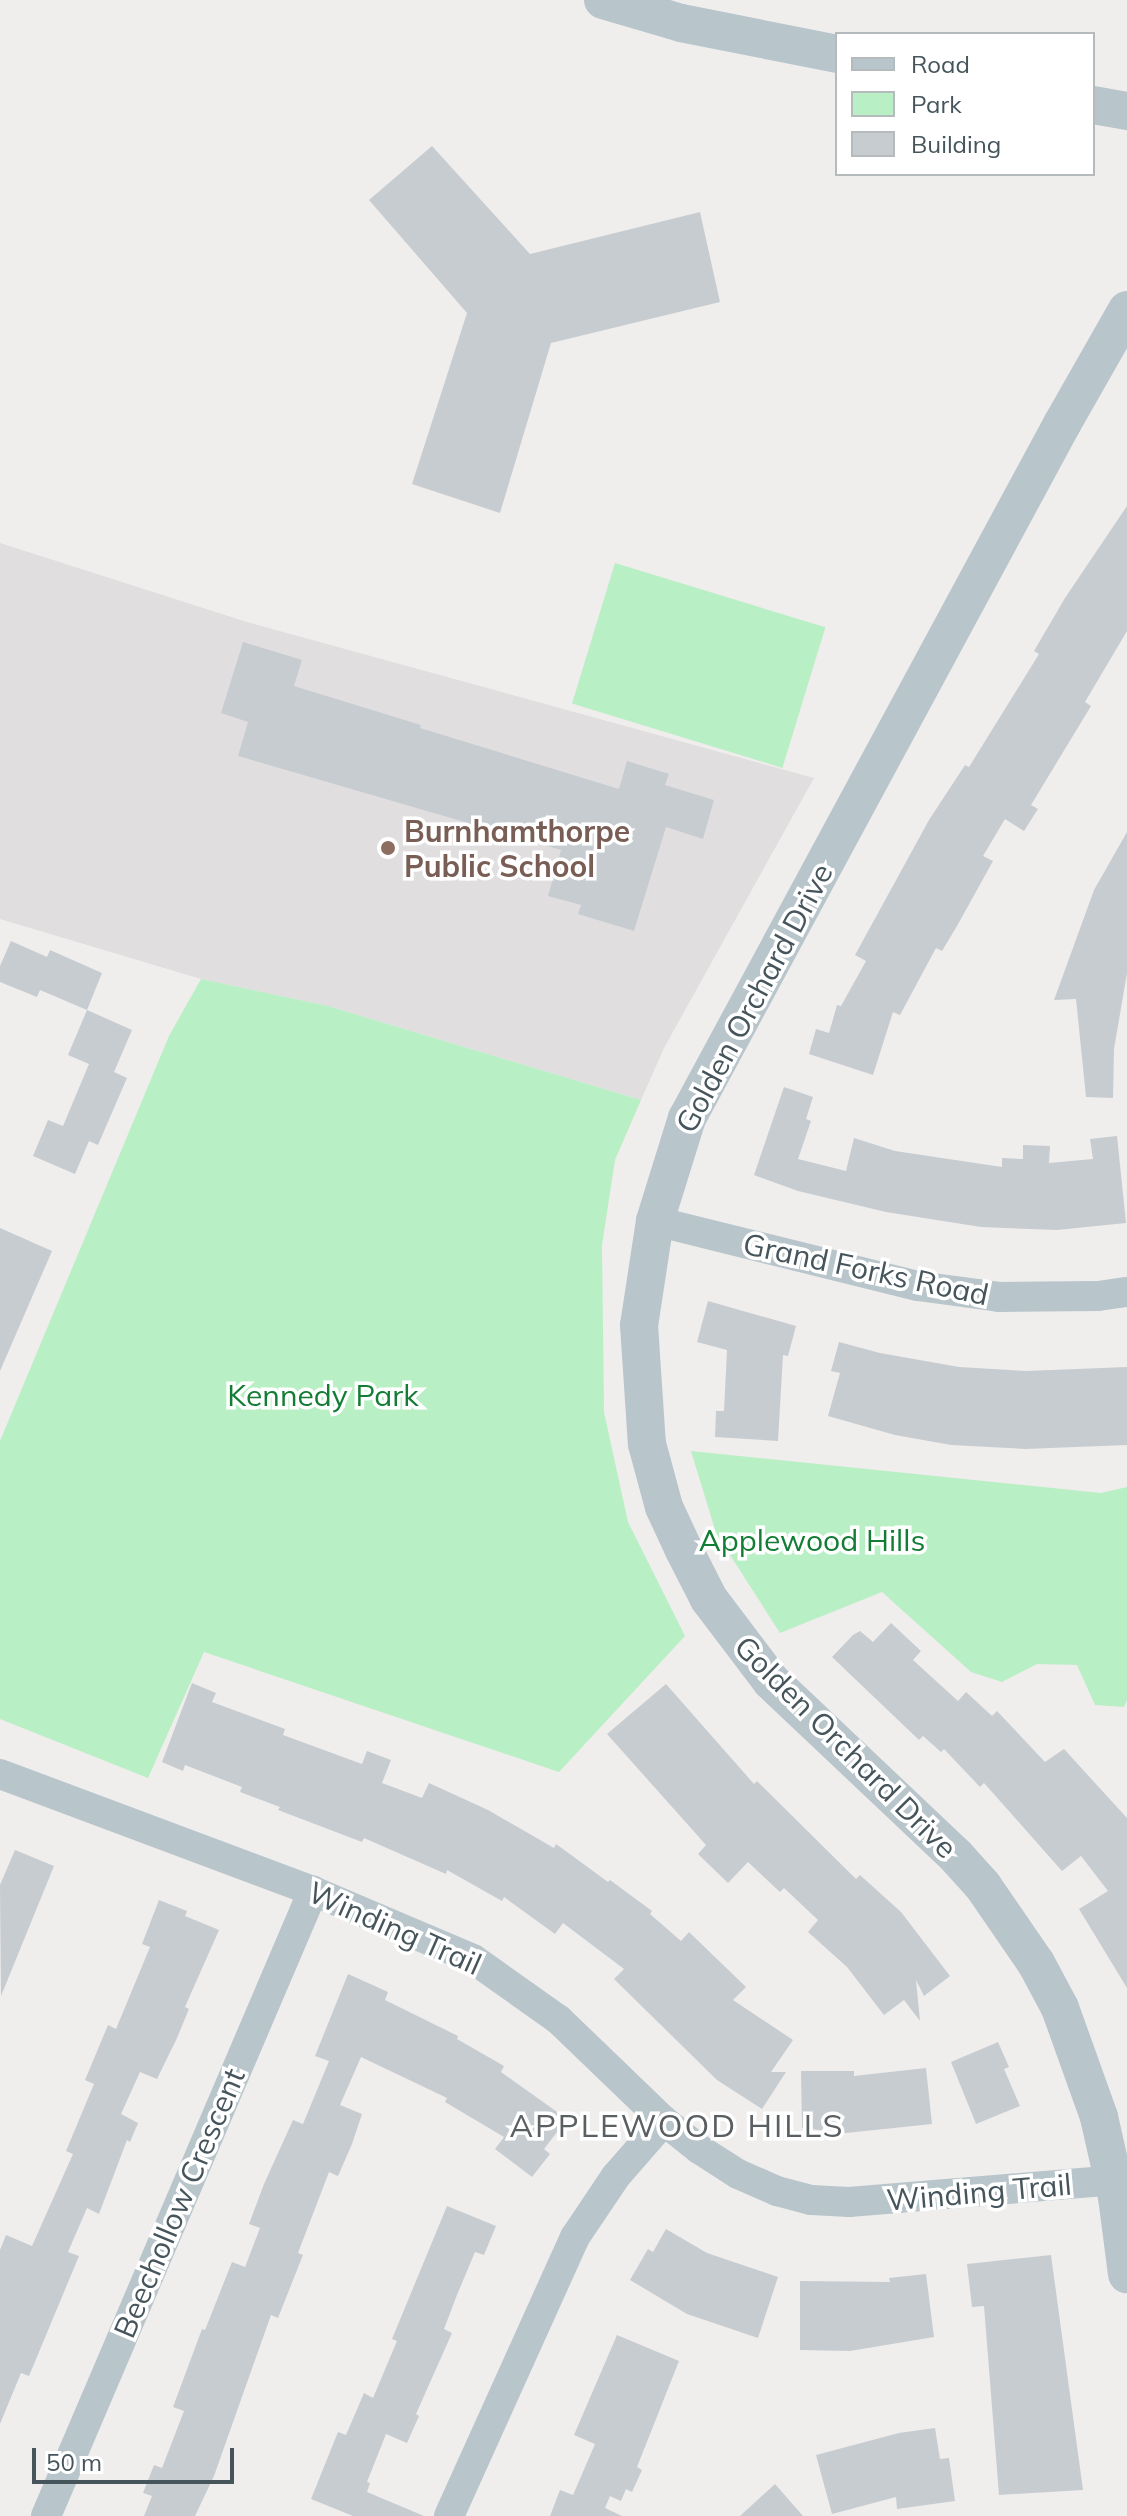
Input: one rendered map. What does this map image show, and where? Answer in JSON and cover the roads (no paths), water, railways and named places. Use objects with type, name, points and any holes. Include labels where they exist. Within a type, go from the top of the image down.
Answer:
[{"type":"street","points":[[603,0],[681,23],[835,54]]},
{"type":"street","points":[[1095,105],[1127,111]]},
{"type":"street","name":"Golden Orchard Drive","points":[[1127,310],[687,1118],[655,1221],[639,1325],[640,1383],[654,1476],[683,1548],[709,1599],[771,1681],[956,1856],[1008,1920],[1060,2008],[1088,2077],[1114,2180],[1127,2274]]},
{"type":"street","name":"Grand Forks Road","points":[[655,1221],[918,1286],[999,1297],[1098,1296],[1127,1292]]},
{"type":"street","name":"Winding Trail","points":[[0,1774],[313,1891],[473,1959],[559,2020],[664,2121],[738,2174],[777,2191],[811,2200],[849,2202],[1114,2180]]},
{"type":"street","name":"Beechollow Crescent","points":[[46,2516],[313,1891]]},
{"type":"street","points":[[449,2516],[575,2237],[616,2176],[664,2121]]},
{"type":"place","name":"Burnhamthorpe Public School","points":[[388,848]]},
{"type":"district","name":"APPLEWOOD HILLS","points":[[677,2125]]},
{"type":"park label","name":"Kennedy Park","points":[[323,1395]]},
{"type":"park label","name":"Applewood Hills","points":[[812,1540]]}]
